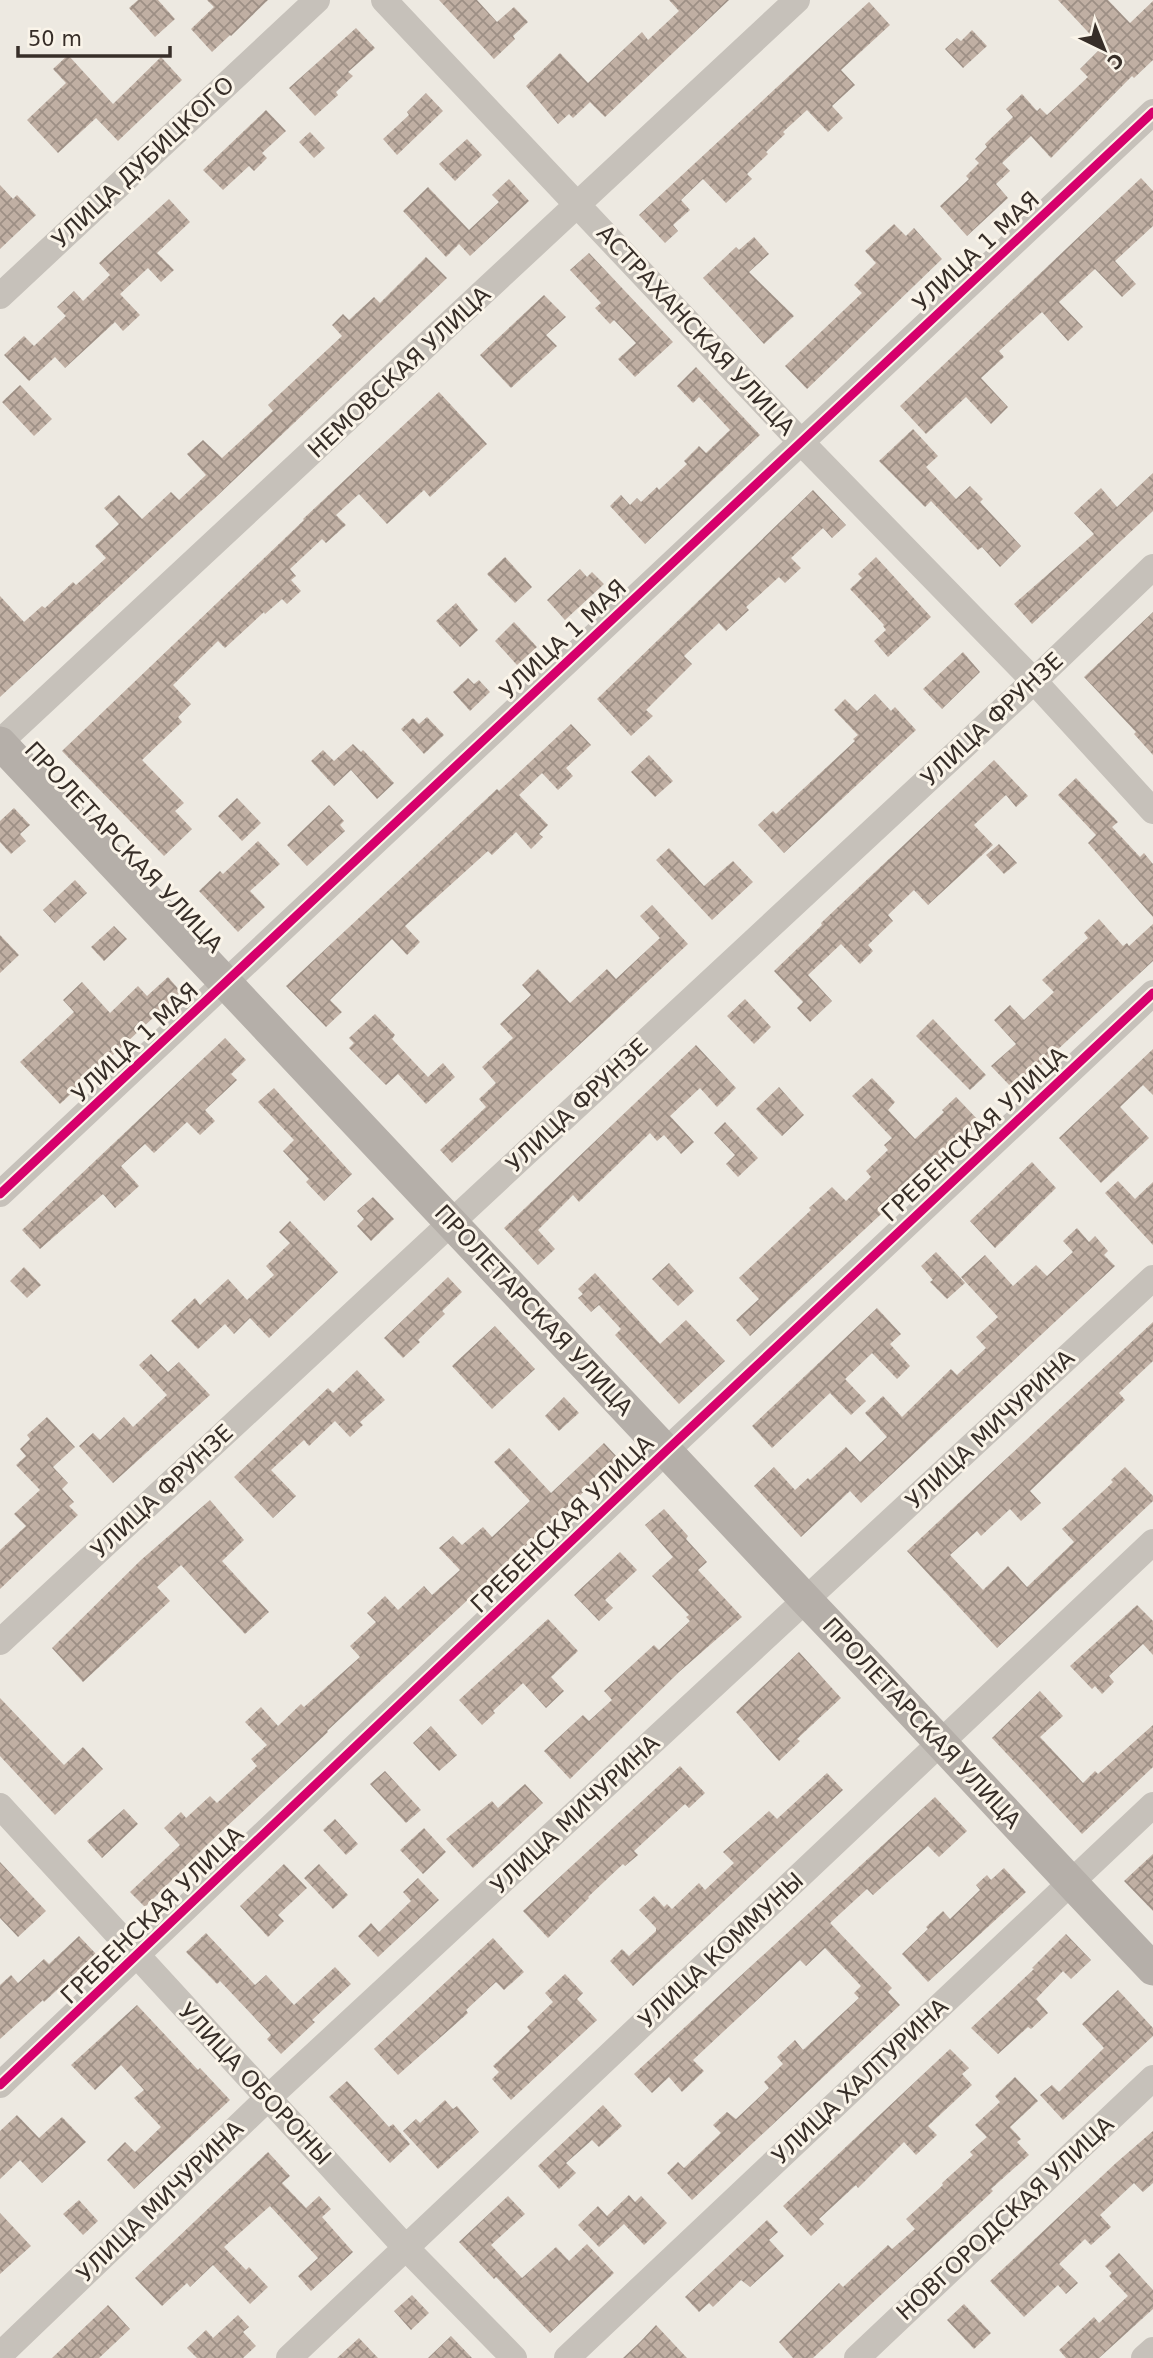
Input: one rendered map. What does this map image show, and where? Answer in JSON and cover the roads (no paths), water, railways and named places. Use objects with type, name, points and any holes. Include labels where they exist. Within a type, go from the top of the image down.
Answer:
[{"type":"main road","name":"ПРОЛЕТАРСКАЯ УЛИЦА","points":[[0,743],[1153,1969]]},
{"type":"street","name":"УЛИЦА ДУБИЦКОГО","points":[[0,296],[317,0]]},
{"type":"street","name":"АСТРАХАНСКАЯ УЛИЦА","points":[[384,0],[800,441],[1034,681],[1153,811]]},
{"type":"street","name":"НЕМОВСКАЯ УЛИЦА","points":[[0,743],[797,0]]},
{"type":"street","name":"УЛИЦА 1 МАЯ","points":[[0,1194],[1153,112]]},
{"type":"street","name":"УЛИЦА ФРУНЗЕ","points":[[0,1642],[1153,568]]},
{"type":"street","name":"ГРЕБЕНСКАЯ УЛИЦА","points":[[0,2085],[666,1451],[1153,993]]},
{"type":"street","name":"УЛИЦА МИЧУРИНА","points":[[0,2355],[268,2098],[1153,1278]]},
{"type":"street","name":"УЛИЦА КОММУНЫ","points":[[289,2358],[1153,1542]]},
{"type":"street","name":"УЛИЦА ХАЛТУРИНА","points":[[567,2358],[1153,1805]]},
{"type":"street","name":"УЛИЦА ОБОРОНЫ","points":[[0,1806],[406,2248],[514,2358]]},
{"type":"street","name":"НОВГОРОДСКАЯ УЛИЦА","points":[[857,2358],[1153,2078]]},
{"type":"street","points":[[1144,2358],[1153,2350]]}]
